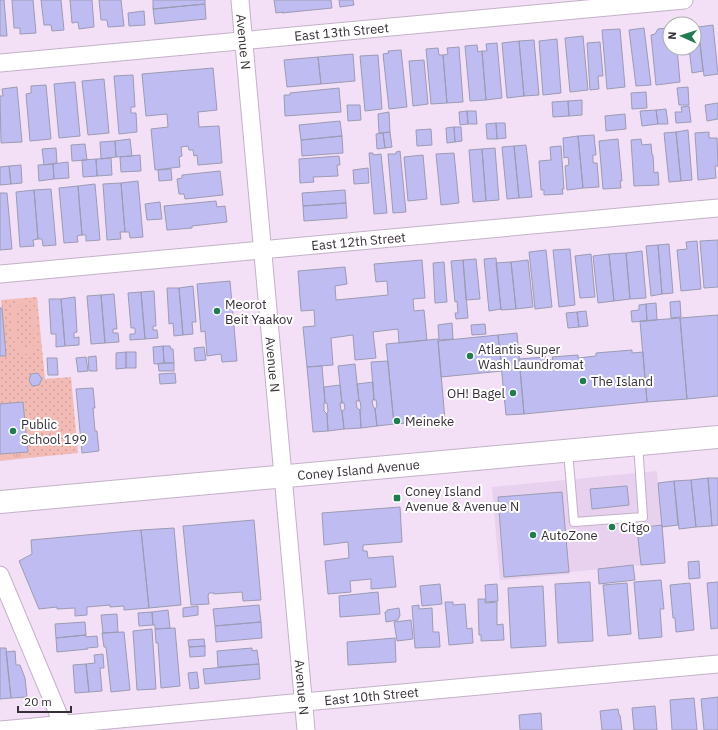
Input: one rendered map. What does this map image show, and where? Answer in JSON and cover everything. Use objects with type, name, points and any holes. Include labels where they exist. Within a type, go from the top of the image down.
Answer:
[{"type":"main road","name":"Coney Island Avenue","points":[[0,502],[718,437]]},
{"type":"street","name":"Avenue N","points":[[240,0],[306,730]]},
{"type":"street","name":"East 13th Street","points":[[0,63],[684,0]]},
{"type":"street","name":"East 12th Street","points":[[0,274],[718,208]]},
{"type":"street","points":[[0,575],[64,727]]},
{"type":"street","name":"East 10th Street","points":[[0,730],[64,727],[304,702],[718,664]]},
{"type":"lane","points":[[568,450],[574,522],[643,517],[638,444]]},
{"type":"shaded area","points":[[657,471],[666,563],[500,580],[492,487]]},
{"type":"green space","points":[[37,297],[45,379],[71,377],[78,453],[28,458],[23,402],[0,404],[0,356],[6,356],[1,300]]},
{"type":"green space","points":[[21,300],[30,302],[36,309],[38,346],[34,351],[27,354],[19,352],[17,349],[12,331],[12,308]],"holes":[[[23,304],[29,306],[32,310],[35,342],[34,346],[27,350],[21,348],[20,345],[15,323],[15,313],[20,305]]]},
{"type":"green space","points":[[28,452],[28,458],[0,461],[0,454]]},
{"type":"building","points":[[0,0],[4,0],[7,36],[0,36]]},
{"type":"building","points":[[12,0],[33,0],[36,33],[20,34],[20,28],[14,28]]},
{"type":"building","points":[[41,0],[61,0],[64,30],[52,31],[51,25],[44,25]]},
{"type":"building","points":[[70,0],[92,0],[94,27],[79,29],[78,22],[72,23]]},
{"type":"building","points":[[99,0],[121,0],[124,26],[108,27],[107,20],[101,20]]},
{"type":"building","points":[[153,0],[205,0],[205,4],[153,9]]},
{"type":"building","points":[[274,0],[331,0],[332,8],[276,13]]},
{"type":"building","points":[[339,0],[353,0],[354,5],[340,7]]},
{"type":"building","points":[[205,4],[206,19],[155,24],[153,9]]},
{"type":"building","points":[[144,11],[145,25],[129,26],[128,13]]},
{"type":"building","points":[[713,25],[718,74],[704,76],[702,56],[702,26]]},
{"type":"building","points":[[644,28],[651,85],[636,86],[629,30]]},
{"type":"building","points":[[620,29],[625,87],[607,89],[602,30]]},
{"type":"building","points":[[658,29],[662,29],[662,56],[678,56],[680,82],[656,85],[651,35],[655,34]]},
{"type":"building","points":[[583,36],[588,90],[570,92],[565,38]]},
{"type":"building","points":[[557,39],[561,93],[543,95],[539,41]]},
{"type":"building","points":[[534,40],[539,95],[524,96],[519,41]]},
{"type":"building","points":[[519,41],[524,96],[507,98],[502,43]]},
{"type":"building","points":[[600,42],[603,76],[598,76],[599,89],[590,90],[587,43]]},
{"type":"building","points":[[497,43],[502,98],[486,100],[482,51],[487,51],[486,44]]},
{"type":"building","points":[[477,45],[478,52],[482,51],[486,100],[470,101],[465,46]]},
{"type":"building","points":[[459,47],[463,102],[447,103],[443,55],[448,54],[447,48]]},
{"type":"building","points":[[438,48],[439,55],[443,55],[447,103],[431,104],[426,49]]},
{"type":"building","points":[[401,50],[407,107],[389,109],[383,54],[389,53],[388,51]]},
{"type":"building","points":[[353,54],[355,81],[321,84],[318,57]]},
{"type":"building","points":[[378,55],[382,109],[365,111],[360,56]]},
{"type":"building","points":[[690,56],[701,56],[703,71],[692,73]]},
{"type":"building","points":[[318,57],[321,84],[287,87],[284,60]]},
{"type":"building","points":[[424,60],[428,104],[413,106],[409,61]]},
{"type":"building","points":[[213,68],[217,110],[198,112],[199,127],[219,126],[222,163],[198,165],[197,155],[194,156],[193,150],[189,150],[188,146],[181,147],[182,156],[179,157],[180,167],[155,170],[151,129],[168,127],[167,114],[146,116],[142,74]]},
{"type":"building","points":[[133,75],[135,107],[131,107],[131,113],[136,113],[137,132],[119,134],[114,76]]},
{"type":"building","points":[[104,79],[109,133],[88,135],[82,81]]},
{"type":"building","points":[[75,82],[80,136],[59,138],[54,84]]},
{"type":"building","points":[[46,85],[51,139],[30,141],[26,94],[31,93],[31,86]]},
{"type":"building","points":[[17,87],[22,142],[1,143],[0,96],[3,96],[2,89]]},
{"type":"building","points":[[688,87],[689,105],[679,105],[677,88]]},
{"type":"building","points":[[339,88],[341,112],[285,116],[284,95],[290,95],[290,93]]},
{"type":"building","points":[[646,92],[647,108],[632,109],[631,93]]},
{"type":"building","points":[[582,100],[582,115],[569,116],[568,101]]},
{"type":"building","points":[[568,101],[569,116],[553,117],[552,102]]},
{"type":"building","points":[[718,103],[718,119],[707,121],[705,105]]},
{"type":"building","points":[[347,105],[360,105],[361,120],[348,121]]},
{"type":"building","points":[[689,106],[691,122],[676,123],[675,112],[682,112],[681,107]]},
{"type":"building","points":[[666,109],[668,124],[658,124],[656,110]]},
{"type":"building","points":[[656,110],[658,124],[642,126],[640,111]]},
{"type":"building","points":[[467,111],[476,111],[477,124],[468,124]]},
{"type":"building","points":[[467,111],[468,124],[460,125],[459,112]]},
{"type":"building","points":[[389,112],[390,132],[379,133],[378,114]]},
{"type":"building","points":[[625,114],[626,129],[606,131],[605,116]]},
{"type":"building","points":[[340,121],[342,136],[301,140],[299,125]]},
{"type":"building","points":[[496,123],[505,123],[506,138],[497,139]]},
{"type":"building","points":[[496,123],[497,139],[487,139],[486,124]]},
{"type":"building","points":[[454,127],[455,142],[447,143],[446,128]]},
{"type":"building","points":[[454,127],[461,127],[462,141],[455,142]]},
{"type":"building","points":[[431,129],[432,145],[417,146],[416,130]]},
{"type":"building","points":[[688,130],[692,180],[681,181],[676,132]]},
{"type":"building","points":[[390,132],[392,147],[385,148],[383,133]]},
{"type":"building","points":[[676,132],[681,181],[669,182],[664,133]]},
{"type":"building","points":[[709,132],[709,138],[717,138],[718,166],[715,166],[716,178],[698,180],[695,133]]},
{"type":"building","points":[[383,133],[385,148],[377,149],[376,134]]},
{"type":"building","points":[[594,135],[596,155],[593,155],[593,163],[597,163],[599,187],[583,188],[578,136]]},
{"type":"building","points":[[342,136],[343,153],[302,156],[301,140]]},
{"type":"building","points":[[578,136],[583,188],[567,190],[565,166],[569,165],[568,157],[564,158],[563,138]]},
{"type":"building","points":[[130,139],[132,156],[116,157],[115,141]]},
{"type":"building","points":[[618,139],[622,181],[620,181],[621,188],[603,189],[599,141]]},
{"type":"building","points":[[641,139],[642,145],[651,144],[654,173],[658,172],[659,185],[634,186],[631,140]]},
{"type":"building","points":[[115,141],[116,157],[101,159],[100,142]]},
{"type":"building","points":[[85,144],[87,160],[72,161],[71,145]]},
{"type":"building","points":[[526,145],[532,197],[519,198],[514,146]]},
{"type":"building","points":[[514,146],[519,198],[507,199],[502,147]]},
{"type":"building","points":[[561,146],[564,189],[562,189],[563,194],[544,195],[544,190],[541,190],[539,161],[551,160],[550,147]]},
{"type":"building","points":[[56,148],[57,163],[44,165],[42,149]]},
{"type":"building","points":[[495,148],[499,200],[486,201],[482,149]]},
{"type":"building","points":[[482,149],[486,201],[473,202],[469,150]]},
{"type":"building","points":[[400,151],[406,212],[393,213],[388,154],[396,154],[396,152]]},
{"type":"building","points":[[369,153],[373,153],[373,155],[381,154],[387,213],[374,214]]},
{"type":"building","points":[[454,153],[459,203],[441,205],[436,154]]},
{"type":"building","points":[[140,155],[141,171],[121,172],[120,157]]},
{"type":"building","points":[[423,155],[427,199],[408,201],[404,157]]},
{"type":"building","points":[[339,156],[340,165],[337,165],[338,176],[313,177],[314,182],[300,183],[299,159]]},
{"type":"building","points":[[111,158],[112,175],[97,176],[96,159]]},
{"type":"building","points":[[96,159],[97,176],[83,177],[82,160]]},
{"type":"building","points":[[68,162],[69,178],[54,179],[53,164]]},
{"type":"building","points":[[53,164],[54,179],[39,181],[38,165]]},
{"type":"building","points":[[21,165],[22,183],[11,184],[9,166]]},
{"type":"building","points":[[9,166],[11,184],[0,185],[0,167]]},
{"type":"building","points":[[368,168],[369,183],[354,184],[353,170]]},
{"type":"building","points":[[171,169],[172,180],[159,181],[158,170]]},
{"type":"building","points":[[220,171],[223,195],[185,199],[184,194],[179,194],[177,179],[182,178],[182,175]]},
{"type":"building","points":[[138,181],[143,237],[130,238],[129,232],[125,232],[121,183]]},
{"type":"building","points":[[121,183],[125,232],[120,232],[121,239],[107,240],[103,184]]},
{"type":"building","points":[[95,184],[100,240],[86,241],[86,235],[82,235],[78,186]]},
{"type":"building","points":[[78,186],[82,235],[77,236],[78,242],[64,243],[59,188]]},
{"type":"building","points":[[51,189],[56,245],[43,246],[42,239],[38,239],[34,190]]},
{"type":"building","points":[[34,190],[38,239],[33,240],[34,246],[20,247],[16,192]]},
{"type":"building","points":[[345,190],[346,203],[303,206],[302,193]]},
{"type":"building","points":[[0,193],[7,193],[12,249],[0,250]]},
{"type":"building","points":[[216,201],[217,207],[225,206],[227,222],[192,226],[192,228],[167,230],[164,206]]},
{"type":"building","points":[[160,202],[162,219],[147,220],[145,204]]},
{"type":"building","points":[[346,203],[347,218],[304,221],[303,206]]},
{"type":"building","points":[[718,240],[718,287],[704,288],[700,241]]},
{"type":"building","points":[[697,241],[701,289],[681,291],[677,250],[687,249],[686,242]]},
{"type":"building","points":[[669,244],[673,293],[662,294],[658,245]]},
{"type":"building","points":[[658,245],[662,294],[651,296],[646,246]]},
{"type":"building","points":[[570,249],[575,305],[559,307],[553,250]]},
{"type":"building","points":[[546,250],[552,307],[535,309],[529,252]]},
{"type":"building","points":[[642,251],[646,298],[630,299],[626,253]]},
{"type":"building","points":[[626,253],[630,299],[614,301],[609,254]]},
{"type":"building","points":[[591,254],[595,297],[580,298],[575,256]]},
{"type":"building","points":[[609,254],[614,301],[598,303],[593,256]]},
{"type":"building","points":[[496,258],[501,309],[489,311],[484,259]]},
{"type":"building","points":[[476,259],[480,299],[466,300],[463,260]]},
{"type":"building","points":[[422,260],[425,298],[413,299],[414,311],[424,310],[427,340],[399,343],[398,329],[373,332],[376,358],[355,360],[353,335],[331,338],[333,365],[307,367],[303,327],[315,326],[314,310],[301,311],[298,271],[345,267],[347,284],[335,286],[336,300],[388,295],[387,281],[376,282],[374,264]]},
{"type":"building","points":[[463,260],[468,318],[456,319],[455,313],[458,313],[457,301],[455,302],[451,261]]},
{"type":"building","points":[[528,260],[533,307],[516,309],[511,262]]},
{"type":"building","points":[[444,262],[447,302],[435,303],[433,263]]},
{"type":"building","points":[[511,262],[516,309],[501,310],[496,263]]},
{"type":"building","points":[[230,281],[237,361],[222,362],[221,354],[207,356],[205,331],[201,332],[197,284]]},
{"type":"building","points":[[193,286],[196,322],[192,322],[193,334],[183,335],[179,288]]},
{"type":"building","points":[[167,288],[179,288],[183,335],[174,336],[173,323],[169,324]]},
{"type":"building","points":[[154,291],[156,326],[153,326],[153,330],[157,330],[158,338],[145,339],[141,292]]},
{"type":"building","points":[[141,292],[145,339],[130,340],[130,334],[135,334],[135,328],[131,328],[128,293]]},
{"type":"building","points":[[114,294],[117,329],[113,329],[113,333],[118,333],[119,342],[105,343],[101,295]]},
{"type":"building","points":[[101,295],[105,343],[91,344],[87,296]]},
{"type":"building","points":[[75,297],[77,332],[74,333],[74,338],[79,337],[79,345],[65,346],[61,299]]},
{"type":"building","points":[[49,299],[61,299],[65,346],[56,347],[56,334],[51,334]]},
{"type":"building","points":[[680,301],[681,317],[671,318],[670,302]]},
{"type":"building","points":[[656,303],[657,320],[647,321],[646,304]]},
{"type":"building","points":[[646,304],[647,321],[632,322],[631,311],[639,310],[639,305]]},
{"type":"building","points":[[0,308],[2,308],[6,356],[0,356]]},
{"type":"building","points":[[586,311],[588,326],[579,327],[577,312]]},
{"type":"building","points":[[577,312],[579,327],[568,328],[566,313]]},
{"type":"building","points":[[718,315],[718,396],[687,399],[680,318]]},
{"type":"building","points":[[680,318],[687,399],[647,402],[640,321]]},
{"type":"building","points":[[452,323],[453,339],[439,340],[438,325]]},
{"type":"building","points":[[485,324],[486,334],[472,335],[471,325]]},
{"type":"building","name":"OH! Bagel","points":[[517,333],[524,414],[506,415],[498,335]]},
{"type":"building","name":"Atlantis Super Wash Laundromat","points":[[498,335],[502,371],[441,377],[438,341]]},
{"type":"building","points":[[438,339],[445,420],[394,424],[386,344]]},
{"type":"building","points":[[163,346],[164,363],[154,364],[153,347]]},
{"type":"building","points":[[163,346],[170,346],[171,349],[173,349],[174,363],[164,363]]},
{"type":"building","points":[[204,347],[206,360],[195,361],[194,348]]},
{"type":"building","name":"The Island","points":[[632,350],[632,353],[643,352],[647,402],[524,414],[519,359],[546,357],[546,360],[553,360],[552,357],[578,355],[578,358],[596,356],[596,353]]},
{"type":"building","points":[[126,352],[126,368],[116,369],[116,353]]},
{"type":"building","points":[[126,352],[136,352],[136,368],[126,368]]},
{"type":"building","points":[[96,356],[97,371],[89,371],[88,357]]},
{"type":"building","points":[[86,357],[88,371],[78,372],[76,358]]},
{"type":"building","points":[[47,358],[57,358],[58,375],[48,375]]},
{"type":"building","points":[[388,361],[394,424],[377,426],[375,409],[377,406],[376,400],[374,400],[371,362]]},
{"type":"building","points":[[174,363],[174,371],[159,371],[158,364]]},
{"type":"building","points":[[355,364],[359,401],[356,401],[357,408],[360,410],[361,428],[344,429],[342,411],[345,409],[344,403],[342,403],[338,366]]},
{"type":"building","points":[[322,366],[325,403],[324,411],[327,414],[328,431],[313,432],[307,367]]},
{"type":"building","points":[[38,373],[42,379],[39,385],[32,386],[29,380],[31,374]]},
{"type":"building","points":[[175,373],[176,383],[160,384],[159,374]]},
{"type":"building","points":[[373,382],[374,400],[372,400],[375,409],[377,426],[361,428],[361,408],[357,384]]},
{"type":"building","points":[[340,385],[342,403],[340,403],[344,429],[328,431],[328,411],[327,403],[325,403],[324,387]]},
{"type":"building","points":[[93,388],[95,431],[97,431],[99,451],[82,453],[76,389]]},
{"type":"building","name":"Public School 199","points":[[23,402],[28,452],[0,454],[0,404]]},
{"type":"building","points":[[708,478],[712,526],[696,527],[691,480]]},
{"type":"building","points":[[708,478],[718,478],[718,525],[712,526]]},
{"type":"building","points":[[691,480],[696,527],[679,529],[674,481]]},
{"type":"building","points":[[674,481],[678,525],[662,527],[658,483]]},
{"type":"building","points":[[627,486],[629,505],[592,509],[590,489]]},
{"type":"building","name":"AutoZone","points":[[562,492],[569,572],[504,577],[498,497]]},
{"type":"building","points":[[400,507],[402,542],[363,545],[363,551],[367,551],[368,558],[393,556],[396,587],[371,589],[371,579],[350,581],[351,592],[328,594],[325,561],[349,558],[348,542],[324,545],[322,513]]},
{"type":"building","points":[[254,520],[261,600],[243,601],[242,592],[209,593],[209,604],[191,605],[183,526]]},
{"type":"building","points":[[662,525],[665,563],[641,565],[637,528]]},
{"type":"building","points":[[174,528],[181,605],[149,608],[141,530]]},
{"type":"building","points":[[141,530],[149,608],[124,610],[124,606],[110,607],[110,605],[87,607],[87,615],[75,616],[75,608],[57,609],[57,607],[39,609],[19,561],[32,554],[31,540]]},
{"type":"building","points":[[699,561],[700,578],[689,579],[688,562]]},
{"type":"building","points":[[633,565],[635,580],[599,584],[598,569]]},
{"type":"building","points":[[661,580],[664,609],[660,609],[662,637],[639,639],[634,582]]},
{"type":"building","points":[[590,582],[593,641],[558,643],[555,584]]},
{"type":"building","points":[[718,582],[718,628],[711,629],[707,583]]},
{"type":"building","points":[[627,583],[631,634],[608,636],[603,585]]},
{"type":"building","points":[[690,583],[694,630],[676,632],[675,618],[673,618],[670,585]]},
{"type":"building","points":[[440,584],[442,604],[422,606],[420,586]]},
{"type":"building","points":[[497,584],[498,601],[486,602],[485,585]]},
{"type":"building","points":[[543,586],[546,646],[511,648],[508,588]]},
{"type":"building","points":[[378,592],[380,614],[340,617],[339,596]]},
{"type":"building","points":[[478,599],[485,599],[485,603],[497,602],[497,625],[503,624],[504,640],[481,641],[481,635],[479,635]]},
{"type":"building","points":[[445,602],[453,602],[453,605],[465,604],[467,629],[472,628],[473,643],[449,645]]},
{"type":"building","points":[[259,605],[261,622],[215,626],[213,609]]},
{"type":"building","points":[[419,605],[419,609],[432,608],[433,632],[439,632],[440,647],[415,648],[412,606]]},
{"type":"building","points":[[198,606],[198,615],[183,617],[183,608]]},
{"type":"building","points":[[399,608],[400,615],[398,620],[386,622],[385,612],[387,612],[387,610]]},
{"type":"building","points":[[168,610],[170,628],[155,629],[155,625],[153,625],[152,612]]},
{"type":"building","points":[[152,612],[153,625],[139,626],[138,613]]},
{"type":"building","points":[[117,614],[118,632],[103,633],[101,615]]},
{"type":"building","points":[[411,620],[413,639],[397,641],[394,622]]},
{"type":"building","points":[[85,622],[86,635],[56,638],[55,624]]},
{"type":"building","points":[[261,622],[262,638],[216,642],[215,626]]},
{"type":"building","points":[[175,628],[180,686],[161,688],[158,643],[156,643],[155,629]]},
{"type":"building","points":[[152,629],[156,689],[137,690],[133,631]]},
{"type":"building","points":[[124,632],[130,690],[111,692],[106,647],[104,647],[102,633]]},
{"type":"building","points":[[86,635],[86,637],[97,636],[98,647],[57,652],[56,638]]},
{"type":"building","points":[[395,638],[396,662],[348,665],[347,642]]},
{"type":"building","points":[[204,639],[205,646],[189,647],[188,640]]},
{"type":"building","points":[[205,646],[205,656],[190,657],[189,647]]},
{"type":"building","points":[[0,648],[6,648],[11,698],[0,699]]},
{"type":"building","points":[[252,648],[252,651],[257,650],[259,664],[218,667],[217,651]]},
{"type":"building","points":[[15,651],[16,665],[20,665],[25,678],[27,697],[11,698],[6,652]]},
{"type":"building","points":[[103,654],[104,668],[100,668],[102,691],[89,692],[86,664],[95,663],[94,655]]},
{"type":"building","points":[[86,664],[89,692],[75,693],[73,665]]},
{"type":"building","points":[[259,664],[260,679],[205,684],[203,669]]},
{"type":"building","points":[[197,672],[199,688],[190,689],[188,673]]},
{"type":"building","points":[[718,697],[718,730],[704,730],[701,699]]},
{"type":"building","points":[[694,698],[697,730],[672,730],[670,700]]},
{"type":"building","points":[[655,706],[657,730],[634,730],[632,708]]},
{"type":"building","points":[[618,709],[622,730],[602,730],[600,711]]},
{"type":"building","points":[[541,713],[542,730],[520,730],[519,715]]},
{"type":"place","name":"Meorot Beit Yaakov","points":[[217,311]]},
{"type":"place","name":"Atlantis Super Wash Laundromat","points":[[470,356]]},
{"type":"place","name":"The Island","points":[[583,381]]},
{"type":"place","name":"OH! Bagel","points":[[513,393]]},
{"type":"place","name":"Meineke","points":[[397,421]]},
{"type":"place","name":"Public School 199","points":[[13,431]]},
{"type":"place","name":"Coney Island Avenue & Avenue N","points":[[397,498]]},
{"type":"place","name":"Citgo","points":[[612,527]]},
{"type":"place","name":"AutoZone","points":[[533,535]]}]
